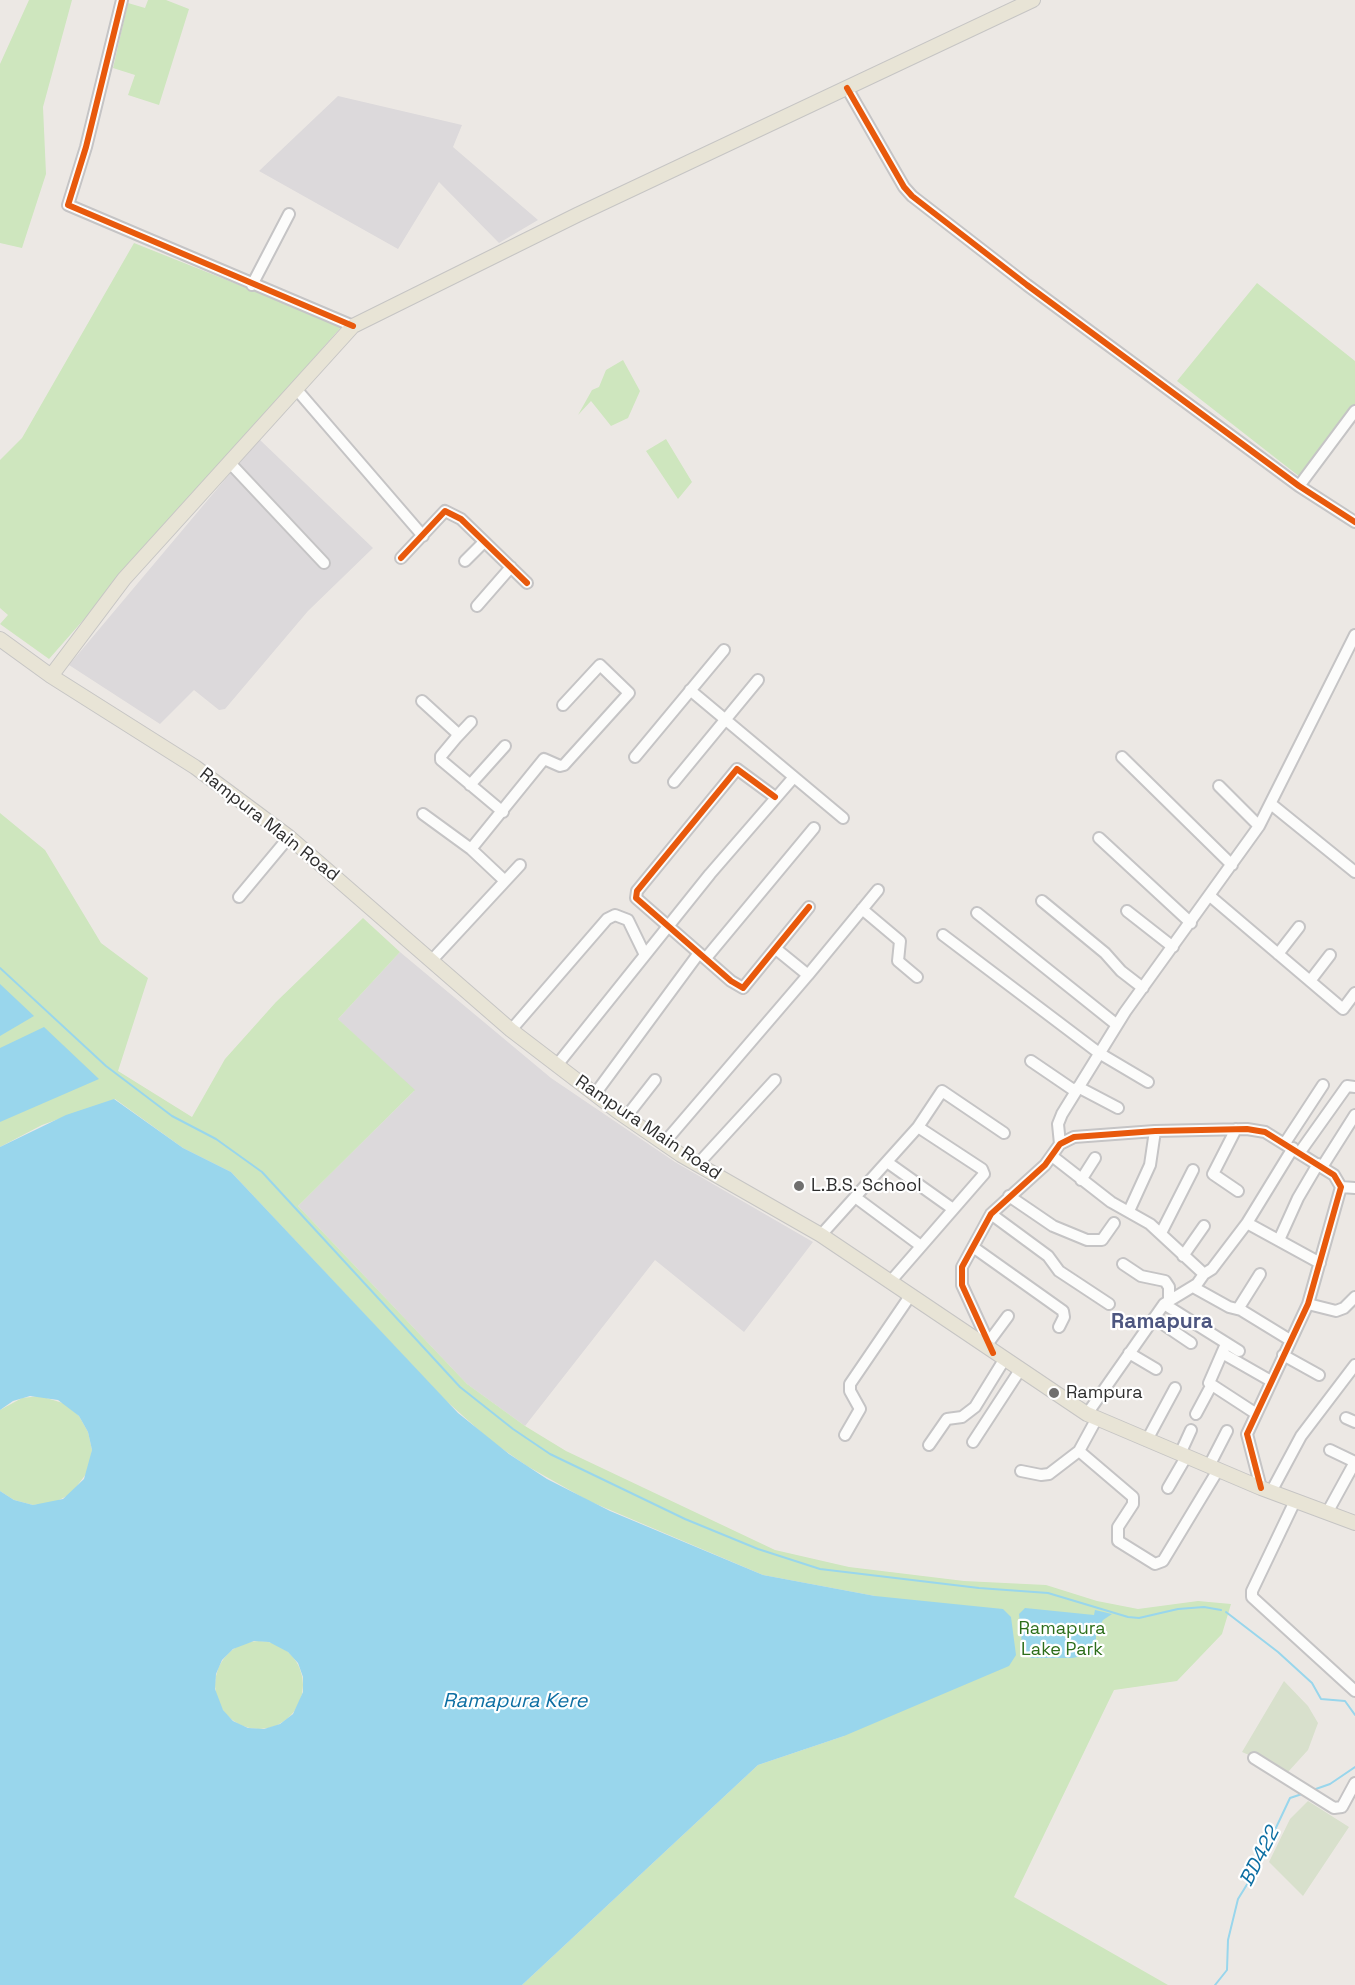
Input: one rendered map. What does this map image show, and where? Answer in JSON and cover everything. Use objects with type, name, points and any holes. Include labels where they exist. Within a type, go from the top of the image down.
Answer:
[{"type":"main road","points":[[51,676],[124,579],[353,326],[577,215],[1034,0]]},
{"type":"main road","name":"Rampura Main Road","points":[[0,639],[51,676],[195,767],[289,837],[511,1030],[612,1108],[664,1143],[821,1235],[1092,1416],[1266,1490],[1355,1524]]},
{"type":"street","points":[[122,0],[86,147],[68,205],[353,326]]},
{"type":"street","points":[[847,88],[904,187],[912,196],[1027,285],[1299,486],[1355,522]]},
{"type":"street","points":[[252,285],[289,214]]},
{"type":"street","points":[[297,390],[423,536]]},
{"type":"street","points":[[1299,486],[1355,411]]},
{"type":"street","points":[[230,463],[324,563]]},
{"type":"street","points":[[401,558],[445,511],[461,519],[527,583]]},
{"type":"street","points":[[465,561],[484,542]]},
{"type":"street","points":[[477,606],[511,567]]},
{"type":"street","points":[[1060,1144],[1058,1124],[1077,1089],[1117,1025],[1259,826],[1355,635]]},
{"type":"street","points":[[635,757],[724,650]]},
{"type":"street","points":[[471,849],[544,759],[560,766],[564,765],[629,693],[600,664],[563,705]]},
{"type":"street","points":[[674,782],[758,680]]},
{"type":"street","points":[[690,690],[843,818]]},
{"type":"street","points":[[422,701],[456,733],[456,738]]},
{"type":"street","points":[[471,722],[441,756],[441,760],[503,812]]},
{"type":"street","points":[[470,785],[505,746]]},
{"type":"street","points":[[1122,758],[1232,865]]},
{"type":"street","points":[[776,797],[737,769],[637,891],[638,900],[738,987],[743,988],[809,907]]},
{"type":"street","points":[[557,1065],[668,927],[794,777]]},
{"type":"street","points":[[1219,786],[1259,826]]},
{"type":"street","points":[[1271,804],[1355,873]]},
{"type":"street","points":[[423,814],[471,849],[506,881]]},
{"type":"street","points":[[595,1094],[702,955],[814,828]]},
{"type":"street","points":[[239,897],[289,837]]},
{"type":"street","points":[[1099,838],[1191,923]]},
{"type":"street","points":[[432,960],[520,865]]},
{"type":"street","points":[[664,1143],[878,890]]},
{"type":"street","points":[[1210,896],[1342,1009],[1355,993]]},
{"type":"street","points":[[1042,901],[1143,988]]},
{"type":"street","points":[[862,909],[900,941],[898,961],[917,977]]},
{"type":"street","points":[[1127,911],[1173,947]]},
{"type":"street","points":[[977,913],[1117,1025]]},
{"type":"street","points":[[511,1030],[607,919],[615,915],[628,920],[645,955]]},
{"type":"street","points":[[1278,954],[1299,927]]},
{"type":"street","points":[[943,935],[1099,1053],[1148,1082]]},
{"type":"street","points":[[776,949],[808,975]]},
{"type":"street","points":[[1310,981],[1330,955]]},
{"type":"street","points":[[1031,1061],[1077,1089],[1118,1108]]},
{"type":"street","points":[[630,1112],[655,1080]]},
{"type":"street","points":[[698,1164],[775,1080]]},
{"type":"street","points":[[1021,1471],[1041,1475],[1049,1474],[1079,1451],[1092,1416],[1129,1353],[1154,1318],[1167,1301],[1193,1287],[1204,1274],[1212,1269],[1247,1223],[1293,1148],[1323,1085]]},
{"type":"street","points":[[1293,1148],[1347,1086],[1355,1087]]},
{"type":"street","points":[[821,1235],[918,1127],[942,1091],[1004,1133]]},
{"type":"street","points":[[612,1108],[618,1104],[651,1126],[648,1132]]},
{"type":"street","points":[[1279,1240],[1298,1198],[1355,1115]]},
{"type":"street","points":[[890,1282],[984,1171],[918,1127]]},
{"type":"street","points":[[1236,1129],[1213,1174],[1238,1191]]},
{"type":"street","points":[[995,1352],[962,1285],[962,1267],[991,1214],[1052,1156],[1060,1144],[1074,1137],[1155,1131],[1236,1129],[1265,1132],[1334,1175],[1341,1187],[1308,1304],[1246,1437],[1266,1490]]},
{"type":"street","points":[[1129,1211],[1150,1164],[1155,1131]]},
{"type":"street","points":[[1052,1156],[1081,1180],[1161,1233],[1204,1274]]},
{"type":"street","points":[[1081,1180],[1095,1158]]},
{"type":"street","points":[[887,1161],[953,1209]]},
{"type":"street","points":[[1161,1233],[1193,1170]]},
{"type":"street","points":[[1341,1187],[1355,1188]]},
{"type":"street","points":[[1009,1196],[1053,1226],[1087,1240],[1102,1240],[1113,1223]]},
{"type":"street","points":[[855,1197],[921,1246]]},
{"type":"street","points":[[991,1214],[1048,1256],[1053,1267],[1109,1304]]},
{"type":"street","points":[[1247,1223],[1320,1263]]},
{"type":"street","points":[[1183,1256],[1204,1226]]},
{"type":"street","points":[[973,1247],[1063,1311],[1064,1317],[1059,1327]]},
{"type":"street","points":[[1122,1264],[1141,1276],[1165,1281],[1169,1287],[1167,1301]]},
{"type":"street","points":[[1238,1309],[1260,1274]]},
{"type":"street","points":[[1193,1287],[1229,1307],[1238,1309],[1290,1340]]},
{"type":"street","points":[[845,1435],[860,1409],[850,1390],[850,1384],[910,1296]]},
{"type":"street","points":[[1308,1304],[1336,1311],[1344,1308],[1355,1297]]},
{"type":"street","points":[[1167,1301],[1224,1348],[1271,1381]]},
{"type":"street","points":[[929,1445],[947,1419],[962,1417],[975,1407],[1008,1316]]},
{"type":"street","points":[[1154,1318],[1191,1343]]},
{"type":"street","points":[[1224,1348],[1239,1351]]},
{"type":"street","points":[[1196,1414],[1211,1386],[1210,1380],[1224,1348]]},
{"type":"street","points":[[1129,1353],[1156,1369]]},
{"type":"street","points":[[1283,1355],[1319,1375]]},
{"type":"street","points":[[1266,1490],[1301,1436],[1355,1365]]},
{"type":"street","points":[[973,1442],[1020,1370]]},
{"type":"street","points":[[1211,1386],[1256,1413]]},
{"type":"street","points":[[1147,1440],[1175,1388]]},
{"type":"street","points":[[1168,1488],[1191,1430]]},
{"type":"street","points":[[1079,1451],[1133,1497],[1133,1504],[1118,1527],[1118,1541],[1155,1564],[1163,1561],[1213,1468],[1227,1431]]},
{"type":"street","points":[[1327,1513],[1355,1462],[1330,1450]]},
{"type":"street","points":[[1295,1501],[1252,1591],[1252,1597],[1355,1691]]},
{"type":"street","points":[[1254,1758],[1338,1809],[1355,1783]]},
{"type":"shaded area","points":[[338,96],[462,125],[453,147],[538,220],[499,243],[439,182],[398,249],[259,171]]},
{"type":"shaded area","points":[[259,439],[373,548],[308,611],[225,709],[219,710],[194,690],[160,724],[69,665]]},
{"type":"shaded area","points":[[400,952],[551,1078],[675,1162],[813,1242],[744,1332],[655,1260],[525,1426],[467,1384],[298,1206],[414,1091],[338,1019]]},
{"type":"green space","points":[[29,0],[72,0],[43,107],[46,174],[22,248],[0,243],[0,64]]},
{"type":"green space","points":[[148,0],[166,0],[189,9],[159,105],[128,95],[135,75],[113,68],[128,3],[145,8]]},
{"type":"green space","points":[[134,243],[342,326],[49,659],[0,624],[8,615],[0,608],[0,460],[22,438]]},
{"type":"green space","points":[[1257,283],[1355,361],[1355,404],[1300,477],[1177,381]]},
{"type":"green space","points":[[623,360],[640,391],[628,418],[611,426],[591,401],[578,415],[592,390],[599,387],[606,370]]},
{"type":"green space","points":[[666,439],[692,482],[678,499],[646,451]]},
{"type":"green space","name":"Ramapura Lake Park","points":[[0,813],[45,850],[101,943],[148,978],[118,1071],[192,1117],[225,1059],[276,1002],[363,918],[400,952],[338,1019],[415,1090],[298,1206],[467,1384],[525,1426],[566,1451],[775,1550],[849,1567],[964,1581],[1046,1585],[1097,1601],[1138,1609],[1198,1601],[1231,1604],[1222,1634],[1177,1681],[1114,1690],[1014,1897],[1168,1985],[522,1985],[758,1765],[844,1736],[875,1596],[763,1575],[589,1501],[527,1466],[491,1441],[443,1398],[231,1172],[183,1148],[115,1099],[42,1125],[0,1147]]},
{"type":"green space","points":[[40,1396],[66,1404],[79,1416],[88,1432],[92,1450],[89,1470],[71,1494],[53,1503],[33,1505],[14,1500],[0,1491],[0,1410],[22,1398]]},
{"type":"green space","points":[[259,1641],[284,1648],[296,1660],[303,1685],[296,1710],[284,1722],[259,1729],[234,1722],[222,1710],[215,1685],[222,1660],[234,1648]]},
{"type":"green space","points":[[1284,1681],[1308,1706],[1318,1723],[1308,1750],[1288,1772],[1242,1752]]},
{"type":"green space","points":[[1308,1801],[1349,1827],[1303,1896],[1269,1862],[1290,1819]]},
{"type":"water","points":[[0,984],[34,1016],[0,1036]]},
{"type":"water","points":[[44,1027],[99,1079],[0,1122],[0,1048]]},
{"type":"water","name":"Ramapura Kere","points":[[114,1099],[183,1148],[231,1172],[458,1413],[509,1454],[547,1479],[610,1511],[763,1575],[875,1596],[1003,1609],[1011,1617],[1016,1655],[1009,1666],[844,1736],[758,1765],[522,1985],[0,1985],[0,1491],[14,1500],[33,1505],[63,1499],[84,1479],[92,1450],[88,1432],[79,1416],[58,1400],[30,1396],[13,1401],[0,1410],[0,1147],[66,1115]],"holes":[[[254,1641],[269,1642],[288,1652],[298,1663],[303,1677],[303,1692],[293,1714],[280,1724],[264,1729],[248,1728],[233,1721],[223,1710],[215,1689],[216,1674],[222,1660],[233,1649]]]},
{"type":"water","points":[[1025,1608],[1094,1615],[1095,1610],[1112,1614],[1103,1620],[1096,1633],[1096,1643],[1101,1653],[1072,1658],[1032,1658],[1023,1654],[1019,1614]]},
{"type":"waterway","points":[[0,968],[106,1066],[172,1116],[216,1139],[262,1172],[460,1387],[513,1429],[550,1454],[685,1519],[758,1549],[820,1569],[979,1588],[1048,1593],[1128,1617],[1139,1618],[1178,1609],[1204,1607],[1221,1610]]},
{"type":"waterway","name":"BD422","points":[[1226,1612],[1278,1652],[1312,1683],[1321,1699],[1345,1701],[1355,1715]]},
{"type":"waterway","name":"BD422","points":[[1313,1790],[1330,1784],[1355,1767]]},
{"type":"waterway","name":"BD422","points":[[1215,1985],[1227,1970],[1228,1940],[1238,1899],[1256,1870],[1290,1798],[1302,1794]]},
{"type":"cycle path","points":[[122,0],[86,147],[68,205],[353,326]]},
{"type":"cycle path","points":[[847,88],[904,187],[912,196],[1027,285],[1299,486],[1355,522]]},
{"type":"cycle path","points":[[401,558],[445,511],[461,519],[527,583]]},
{"type":"cycle path","points":[[775,797],[737,769],[637,891],[636,898],[731,981],[743,988],[809,907]]},
{"type":"cycle path","points":[[993,1353],[962,1285],[962,1267],[991,1214],[1045,1165],[1060,1144],[1074,1137],[1155,1131],[1247,1129],[1265,1132],[1334,1175],[1341,1187],[1308,1304],[1247,1434],[1261,1488]]},
{"type":"place","name":"L.B.S. School","points":[[799,1186]]},
{"type":"place","name":"Rampura","points":[[1054,1393]]},
{"type":"district","name":"Ramapura","points":[[1162,1322]]}]
